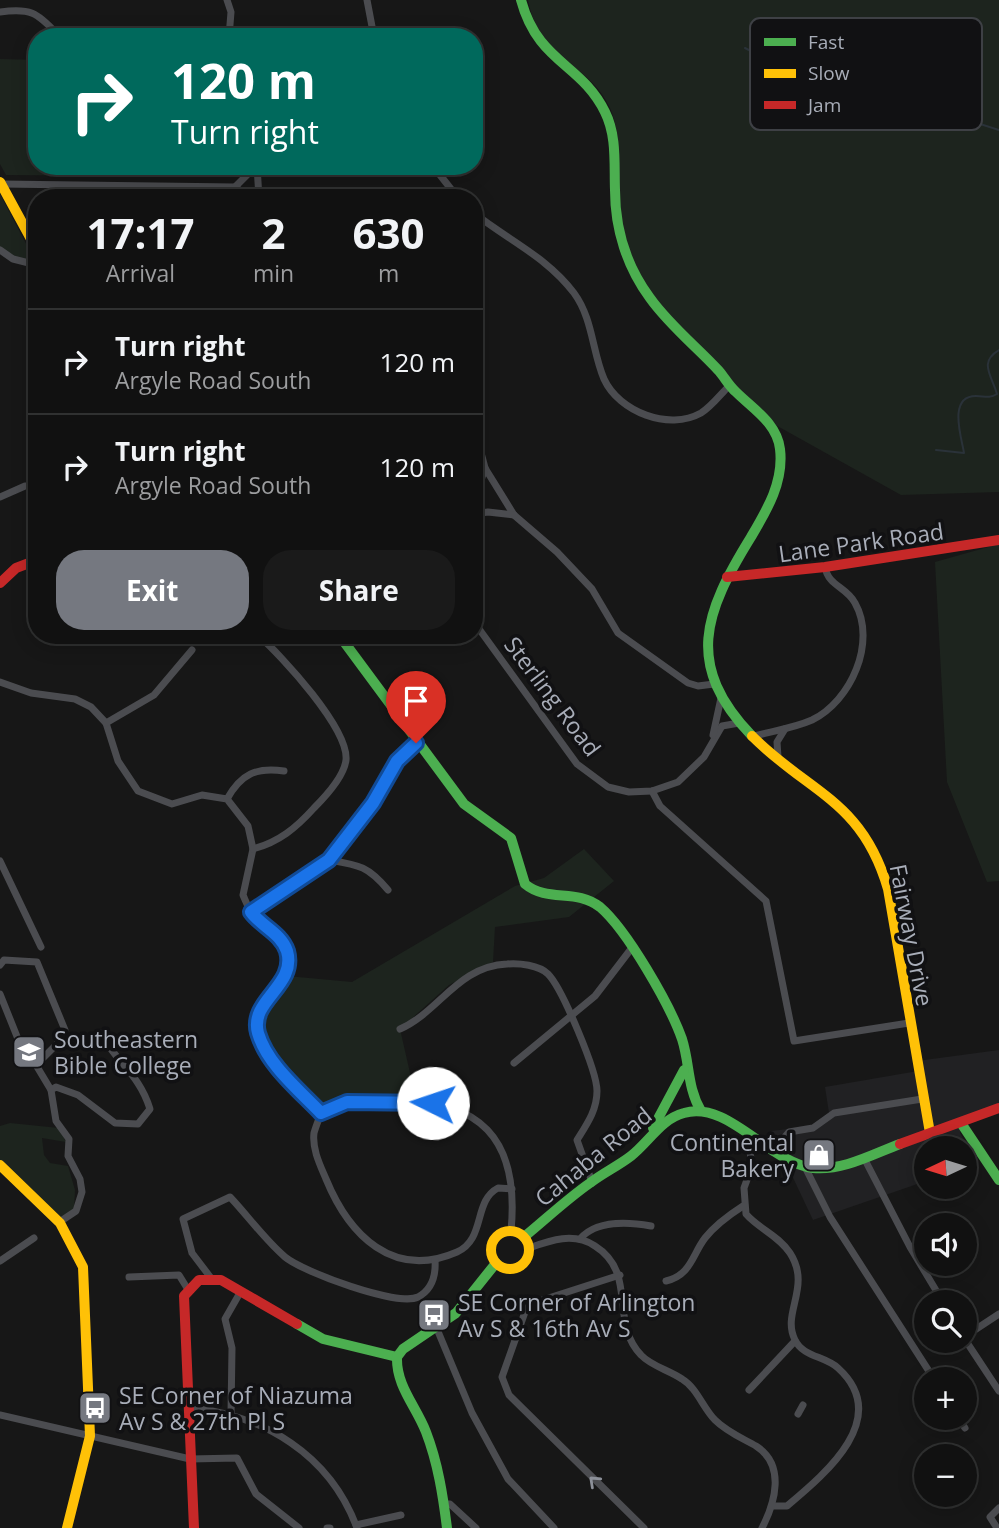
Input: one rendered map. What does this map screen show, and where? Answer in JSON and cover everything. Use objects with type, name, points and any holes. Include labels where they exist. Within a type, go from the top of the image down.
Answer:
[{"type":"street","points":[[227,0],[231,12],[230,28]]},
{"type":"street","points":[[367,0],[372,28]]},
{"type":"street","points":[[483,460],[514,515],[557,552],[592,589],[618,633],[688,683],[698,687],[714,684],[707,648],[711,610],[775,492],[782,463],[780,444],[770,425],[745,397],[728,387],[722,374],[638,284],[623,250],[615,204],[614,145],[605,111],[583,80],[538,43],[524,15],[521,0]]},
{"type":"street","points":[[0,12],[24,9],[44,19],[52,28]]},
{"type":"street","points":[[235,187],[247,175]]},
{"type":"street","points":[[440,175],[451,189]]},
{"type":"street","points":[[28,233],[1,183],[238,189]]},
{"type":"street","points":[[483,218],[542,259],[576,295],[590,325],[604,380],[630,406],[650,416],[684,419],[702,412],[728,387]]},
{"type":"street","points":[[0,250],[13,259],[28,263]]},
{"type":"street","points":[[483,474],[485,468]]},
{"type":"street","points":[[0,497],[28,486]]},
{"type":"street","points":[[483,513],[514,515]]},
{"type":"street","name":"Lane Park Road","points":[[727,577],[825,567],[999,540]]},
{"type":"street","points":[[0,583],[16,568],[28,563]]},
{"type":"street","points":[[754,736],[785,729],[825,712],[836,701],[858,666],[862,638],[860,614],[854,601],[831,582],[825,567]]},
{"type":"street","name":"Sterling Road","points":[[483,634],[584,771],[608,787],[629,792],[652,792],[678,782],[692,771],[722,726],[740,723]]},
{"type":"street","points":[[253,849],[273,844],[299,825],[321,801],[346,763],[346,749],[340,734],[282,654],[269,644]]},
{"type":"street","points":[[345,644],[416,743],[466,806],[510,836],[519,852],[525,884],[543,897],[583,897],[601,908],[617,925],[681,1037],[687,1055],[685,1068],[689,1093],[701,1111],[716,1114],[772,1152],[806,1169],[836,1168],[999,1108]]},
{"type":"street","points":[[106,723],[154,695],[192,650]]},
{"type":"street","points":[[0,682],[32,693],[75,699],[91,707],[106,723],[118,761],[138,791],[172,804],[202,795],[227,799],[248,826],[253,849],[243,892],[251,912],[259,923],[274,932],[286,948],[288,959],[278,989],[259,1012],[257,1032],[285,1076],[321,1113]]},
{"type":"street","name":"Fairway Drive","points":[[714,684],[740,723],[857,825],[876,853],[888,889],[922,1099],[930,1133]]},
{"type":"street","name":"Sterling Road","points":[[711,742],[721,698]]},
{"type":"street","points":[[778,757],[777,742],[785,729]]},
{"type":"street","points":[[251,912],[329,860],[373,803],[397,761],[416,743]]},
{"type":"street","points":[[227,799],[243,777],[256,770],[285,771]]},
{"type":"street","points":[[652,792],[660,806],[766,901],[794,1041],[909,1023]]},
{"type":"street","points":[[329,860],[360,865],[373,872],[388,890]]},
{"type":"street","points":[[0,861],[41,947]]},
{"type":"street","points":[[514,1063],[603,988],[631,949]]},
{"type":"street","points":[[0,965],[4,960],[37,962],[65,1030],[63,1038],[36,1065]]},
{"type":"street","points":[[400,1029],[410,1025],[463,979],[474,973],[505,964],[530,966],[547,974],[570,1016],[597,1082],[593,1113],[577,1140],[592,1182]]},
{"type":"street","points":[[0,994],[20,1044],[54,1089],[56,1121],[69,1139],[68,1156],[80,1179],[82,1192],[76,1211],[61,1221]]},
{"type":"street","points":[[54,1089],[78,1095],[115,1123],[138,1124],[147,1115],[150,1109],[142,1084],[111,1052],[100,1033]]},
{"type":"street","points":[[646,1141],[685,1068]]},
{"type":"street","points":[[772,1152],[789,1132],[813,1128],[834,1113],[922,1099]]},
{"type":"street","points":[[511,1231],[512,1189],[512,1174],[499,1144],[479,1121],[460,1109],[433,1103],[365,1101],[347,1102],[321,1113],[314,1135],[316,1154],[344,1217],[359,1234],[388,1255],[435,1260],[461,1251],[473,1238],[486,1198],[498,1188],[512,1189]]},
{"type":"street","name":"Cahaba Road","points":[[524,1237],[592,1182],[633,1154],[666,1121],[679,1114],[701,1111]]},
{"type":"street","points":[[961,1123],[999,1180]]},
{"type":"street","points":[[748,1137],[752,1166],[744,1188],[743,1206],[752,1221],[776,1236],[797,1269],[798,1298],[790,1328],[795,1341],[809,1354],[827,1359],[841,1370],[857,1398],[858,1419],[854,1435],[838,1459],[787,1506],[774,1506]]},
{"type":"street","points":[[864,1158],[910,1247],[936,1290]]},
{"type":"street","points":[[0,1165],[61,1221],[76,1244],[83,1267],[90,1436],[67,1528]]},
{"type":"street","points":[[806,1169],[830,1217],[926,1367]]},
{"type":"street","points":[[397,1357],[323,1339],[241,1291],[211,1278],[192,1253],[183,1219],[230,1197],[286,1258],[346,1287],[407,1299],[417,1298],[430,1287],[436,1273],[435,1260]]},
{"type":"street","points":[[666,1281],[686,1271],[703,1241],[719,1222],[743,1206]]},
{"type":"street","points":[[580,1239],[589,1229],[604,1226],[636,1223],[651,1226]]},
{"type":"street","points":[[511,1231],[524,1237],[529,1248],[525,1262],[518,1267],[506,1268],[496,1263],[491,1253],[493,1241],[502,1232],[511,1231]]},
{"type":"street","points":[[0,1261],[34,1238]]},
{"type":"street","points":[[529,1248],[554,1238],[580,1239],[596,1246],[612,1261],[620,1275],[622,1313],[634,1346],[642,1356],[690,1384],[717,1421],[759,1448],[771,1463],[775,1478],[774,1506],[762,1528]]},
{"type":"street","points":[[447,1528],[440,1480],[425,1430],[397,1374],[397,1357],[403,1349],[436,1329],[475,1297],[496,1263]]},
{"type":"street","points":[[129,1277],[179,1275],[187,1288]]},
{"type":"street","points":[[620,1275],[543,1297],[530,1304],[504,1369],[504,1387],[584,1472],[644,1528]]},
{"type":"street","points":[[194,1528],[184,1296],[193,1282],[211,1278]]},
{"type":"street","points":[[232,1414],[232,1348],[225,1319],[241,1291]]},
{"type":"street","points":[[977,1328],[999,1314]]},
{"type":"street","points":[[436,1329],[472,1413],[508,1479],[554,1528]]},
{"type":"street","points":[[749,1390],[795,1341]]},
{"type":"street","points":[[974,1353],[999,1391]]},
{"type":"street","points":[[797,1413],[803,1405]]},
{"type":"street","points":[[188,1408],[232,1414],[269,1428],[298,1445],[333,1480],[357,1527],[401,1515]]},
{"type":"street","points":[[0,1415],[190,1459],[237,1458],[256,1494],[299,1528]]},
{"type":"street","points":[[444,1504],[450,1504],[476,1528]]},
{"type":"street","points":[[997,1528],[990,1517],[999,1508]]},
{"type":"shaded area","points":[[528,0],[999,0],[999,492],[901,495],[772,423],[746,395],[730,385],[675,324],[643,280],[622,231],[618,203],[618,143],[610,108],[590,80],[543,38],[534,21]]},
{"type":"shaded area","points":[[0,59],[28,60],[28,175],[126,176],[6,175],[0,164]]},
{"type":"shaded area","points":[[0,194],[28,247],[28,260],[19,260],[0,247]]},
{"type":"shaded area","points":[[999,544],[999,881],[987,882],[947,782],[935,562]]},
{"type":"shaded area","points":[[584,849],[614,881],[569,917],[495,927],[493,962],[449,985],[400,1029],[416,1099],[346,1099],[320,1109],[271,1052],[263,1039],[260,1015],[265,1006],[280,993],[287,976],[352,982],[515,886],[544,878]]},
{"type":"shaded area","points":[[999,1050],[999,1108],[961,1124],[962,1136],[914,1136],[914,1185],[813,1220],[771,1131],[814,1126],[829,1113],[825,1087],[918,1071],[917,1061]]},
{"type":"shaded area","points":[[10,1123],[59,1128],[66,1142],[42,1138],[44,1155],[50,1163],[68,1166],[75,1190],[74,1210],[60,1218],[0,1163],[0,1126]]},
{"type":"waterway","points":[[745,48],[750,51]]},
{"type":"waterway","points":[[982,125],[999,130]]},
{"type":"waterway","points":[[936,450],[964,453],[959,429],[959,410],[967,398],[997,394],[988,364],[989,359],[999,350]]},
{"type":"traffic: fast","points":[[521,0],[538,37],[595,96],[609,121],[615,160],[617,219],[624,247],[642,286],[666,318],[763,417],[778,440],[781,461],[777,484],[763,516],[722,590],[708,638],[709,662],[717,686],[731,710],[752,736]]},
{"type":"traffic: fast","points":[[346,644],[464,804],[511,838],[525,884],[543,893],[591,901],[600,907],[623,933],[658,988],[676,1025],[685,1048],[693,1093],[701,1111]]},
{"type":"traffic: fast","points":[[653,1128],[684,1070]]},
{"type":"traffic: fast","points":[[524,1237],[581,1189],[631,1156],[669,1120],[684,1113],[700,1111],[716,1115],[780,1155],[813,1168],[847,1164],[900,1144]]},
{"type":"traffic: fast","points":[[961,1123],[999,1180]]},
{"type":"traffic: fast","points":[[447,1528],[434,1456],[422,1423],[403,1387],[397,1357],[403,1349],[456,1313],[496,1263]]},
{"type":"traffic: fast","points":[[297,1324],[323,1339],[397,1357]]},
{"type":"traffic: slow","points":[[0,182],[28,233]]},
{"type":"traffic: slow","points":[[752,736],[849,817],[877,859],[888,889],[930,1133]]},
{"type":"traffic: slow","points":[[0,1165],[60,1223],[83,1267],[90,1436],[67,1528]]},
{"type":"traffic: slow","points":[[510,1231],[523,1237],[529,1250],[523,1263],[510,1269],[497,1263],[491,1250],[497,1237],[510,1231]]},
{"type":"traffic: jam","points":[[727,577],[825,567],[999,540]]},
{"type":"traffic: jam","points":[[0,583],[16,568],[28,563]]},
{"type":"traffic: jam","points":[[900,1144],[999,1108]]},
{"type":"traffic: jam","points":[[194,1528],[184,1296],[199,1280],[221,1280],[297,1324]]},
{"type":"place","name":"Southeastern Bible College","points":[[29,1052]]},
{"type":"place","name":"Continental Bakery","points":[[819,1155]]},
{"type":"place","name":"SE Corner of Arlington Av S & 16th Av S","points":[[434,1315]]},
{"type":"place","name":"SE Corner of Niazuma Av S & 27th Pl S","points":[[95,1408]]},
{"type":"route","points":[[416,743],[397,761],[373,803],[329,860],[251,912],[259,923],[274,932],[286,948],[287,969],[278,989],[263,1005],[257,1021],[257,1032],[265,1048],[285,1076],[321,1113],[347,1102],[398,1100],[433,1103]]}]
